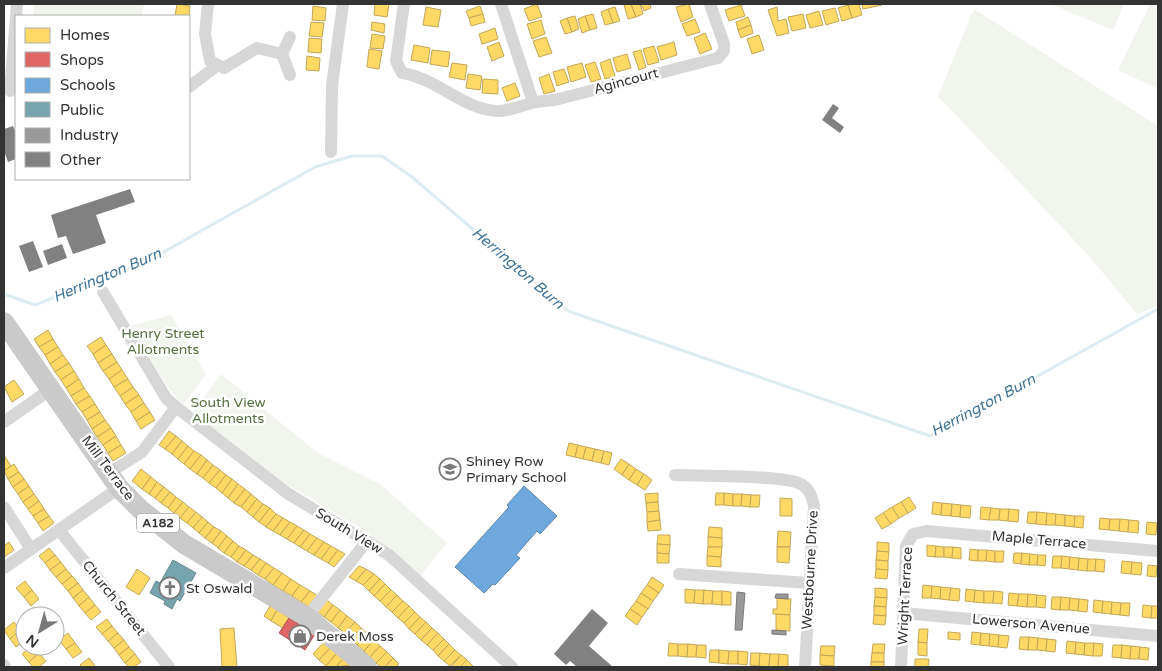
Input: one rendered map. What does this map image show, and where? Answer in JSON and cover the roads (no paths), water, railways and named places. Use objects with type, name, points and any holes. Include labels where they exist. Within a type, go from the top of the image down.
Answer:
[{"type":"main road","name":"Mill Terrace","points":[[6,327],[114,481],[140,509],[184,544],[254,584],[307,618],[367,667]]},
{"type":"street","points":[[208,4],[205,34],[210,61],[224,68],[256,48],[282,54]]},
{"type":"street","points":[[331,152],[332,85],[343,4]]},
{"type":"street","name":"Agincourt","points":[[404,4],[396,61],[402,73],[426,79],[474,106],[498,111],[510,110],[533,102],[555,100],[718,58],[724,51],[724,44],[710,4]]},
{"type":"street","points":[[501,4],[533,102]]},
{"type":"street","points":[[10,91],[15,29]]},
{"type":"street","points":[[290,37],[282,54],[290,75]]},
{"type":"street","points":[[190,86],[218,64]]},
{"type":"street","name":"South View","points":[[103,292],[166,398],[287,493],[367,541],[403,568],[512,667]]},
{"type":"street","points":[[4,422],[51,389]]},
{"type":"street","points":[[4,568],[59,530],[114,481],[142,452],[176,407]]},
{"type":"street","name":"Westbourne Drive","points":[[675,475],[783,480],[801,484],[808,490],[814,506],[804,667]]},
{"type":"street","points":[[4,507],[31,549]]},
{"type":"street","name":"Church Street","points":[[59,530],[169,667]]},
{"type":"street","name":"Maple Terrace","points":[[920,531],[1158,551]]},
{"type":"street","name":"Wright Terrace","points":[[901,667],[906,546],[913,534],[920,531]]},
{"type":"street","points":[[307,618],[367,541]]},
{"type":"street","points":[[679,574],[809,583]]},
{"type":"street","name":"Lowerson Avenue","points":[[903,613],[1158,636]]},
{"type":"waterway","name":"Herrington Burn","points":[[4,294],[35,305],[151,259],[315,167],[352,156],[382,156],[412,177],[568,311],[930,436],[1158,309]]},
{"type":"place","name":"Shiney Row Primary School","points":[[450,469]]},
{"type":"place","name":"St Oswald","points":[[170,588]]},
{"type":"place","name":"Derek Moss","points":[[300,636]]},
{"type":"park label","name":"Henry Street Allotments","points":[[163,342]]},
{"type":"park label","name":"South View Allotments","points":[[228,410]]}]
